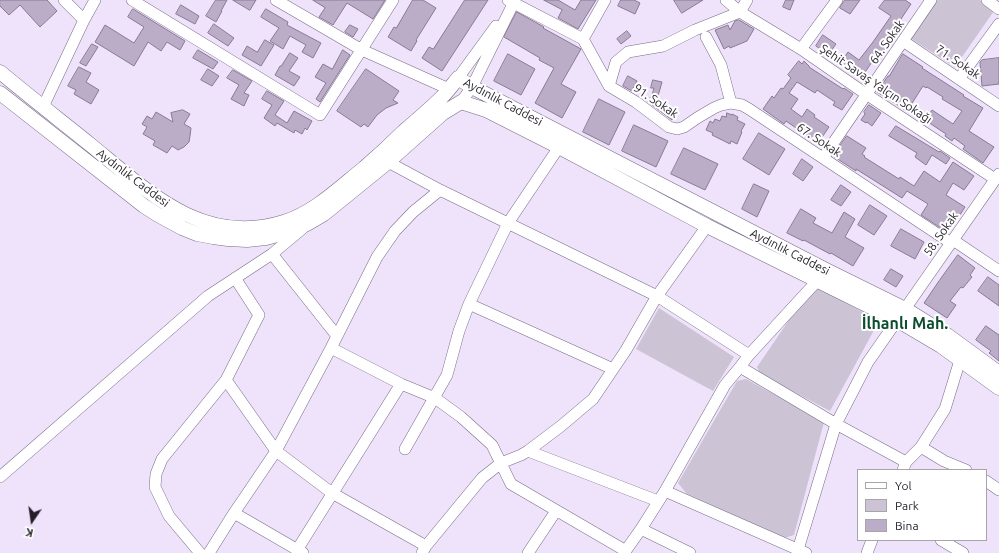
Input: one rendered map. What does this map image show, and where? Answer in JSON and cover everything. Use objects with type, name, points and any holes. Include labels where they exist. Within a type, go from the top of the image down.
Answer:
[{"type":"main road","name":"Aydınlık Caddesi","points":[[0,72],[131,178],[171,207],[194,219],[210,224],[225,227],[254,228],[284,222],[318,205],[372,161],[458,78],[472,87],[826,270],[901,314],[941,346],[999,388]]},
{"type":"main road","points":[[446,91],[462,102]]},
{"type":"main road","name":"Aydınlık Caddesi","points":[[0,93],[144,206],[158,215],[197,234],[228,239],[247,240],[285,234],[324,214],[388,162],[443,113],[462,102],[486,110],[707,226],[817,281],[947,334],[999,373]]},
{"type":"street","points":[[64,0],[84,20]]},
{"type":"street","points":[[43,107],[95,0]]},
{"type":"street","points":[[132,0],[320,115],[394,0]]},
{"type":"street","points":[[276,0],[362,50],[446,91]]},
{"type":"street","points":[[583,39],[604,0]]},
{"type":"street","name":"Şehit Savaş Yalçın Sokağı","points":[[726,0],[740,12],[802,49],[866,94],[997,177]]},
{"type":"street","points":[[609,86],[616,62],[628,52],[663,46],[695,30],[740,12],[747,0]]},
{"type":"street","points":[[802,49],[837,0]]},
{"type":"street","name":"64. Sokak","points":[[823,158],[931,0]]},
{"type":"street","points":[[987,0],[999,9]]},
{"type":"street","points":[[512,1],[583,39],[609,86]]},
{"type":"street","points":[[458,78],[512,1]]},
{"type":"street","points":[[462,102],[472,87],[512,1]]},
{"type":"street","points":[[959,79],[999,24]]},
{"type":"street","points":[[706,37],[721,64],[731,103]]},
{"type":"street","name":"71. Sokak","points":[[903,41],[999,106]]},
{"type":"street","name":"91. Sokak","points":[[609,86],[636,102],[669,127],[674,129],[680,129],[706,112],[721,105],[731,103]]},
{"type":"street","name":"67. Sokak","points":[[731,103],[749,109],[999,271]]},
{"type":"street","points":[[405,449],[447,375],[459,331],[469,304],[508,223],[559,147]]},
{"type":"street","points":[[388,162],[440,190],[657,296],[749,355]]},
{"type":"street","name":"58. Sokak","points":[[800,552],[836,424],[868,362],[997,177]]},
{"type":"street","points":[[209,553],[276,451],[331,348],[377,256],[395,231],[413,212],[440,190]]},
{"type":"street","points":[[0,477],[208,296],[272,254],[307,224]]},
{"type":"street","points":[[226,380],[276,451],[332,493],[424,550],[482,478],[501,463],[528,451],[593,400],[626,350],[657,296],[707,226]]},
{"type":"street","points":[[272,254],[337,336]]},
{"type":"street","points":[[200,553],[169,516],[155,487],[156,474],[162,459],[226,380],[259,315],[235,278]]},
{"type":"street","points":[[331,348],[401,384],[434,398],[461,417],[492,446],[511,484],[625,552],[665,491],[725,385],[749,355],[817,281]]},
{"type":"street","points":[[469,304],[614,369]]},
{"type":"street","points":[[740,367],[905,466],[921,448],[945,409],[960,360]]},
{"type":"street","points":[[234,513],[299,552],[332,493],[401,384]]},
{"type":"street","points":[[921,448],[944,461],[964,469]]},
{"type":"street","points":[[528,451],[658,501]]},
{"type":"street","points":[[987,482],[999,490]]},
{"type":"street","points":[[665,491],[800,552]]},
{"type":"street","points":[[528,553],[556,510]]},
{"type":"street","points":[[641,529],[690,553]]},
{"type":"street","points":[[867,553],[872,541]]},
{"type":"street","points":[[943,541],[963,553]]},
{"type":"green space","points":[[936,0],[980,0],[994,11],[955,67],[910,38]]},
{"type":"green space","points":[[813,285],[879,321],[830,411],[760,374],[757,367]]},
{"type":"green space","points":[[659,308],[734,357],[713,391],[636,349]]},
{"type":"green space","points":[[746,379],[824,422],[794,535],[784,538],[687,494],[678,483],[737,381]]},
{"type":"building","points":[[0,0],[47,0],[57,11],[40,27],[20,5],[9,15],[0,6]]},
{"type":"building","points":[[216,0],[227,0],[216,22],[206,16]]},
{"type":"building","points":[[233,0],[256,0],[250,10]]},
{"type":"building","points":[[313,0],[385,0],[373,19],[347,3],[333,25],[319,17],[325,8]]},
{"type":"building","points":[[413,0],[423,0],[436,8],[416,40],[417,41],[411,51],[388,37],[394,27],[396,28]]},
{"type":"building","points":[[465,0],[488,0],[442,71],[422,58],[429,47],[433,49]]},
{"type":"building","points":[[544,0],[558,0],[575,10],[581,0],[596,0],[578,29],[558,18],[562,10]]},
{"type":"building","points":[[621,0],[634,0],[640,3],[635,14],[618,6]]},
{"type":"building","points":[[674,0],[703,0],[682,13]]},
{"type":"building","points":[[786,0],[794,0],[790,10],[783,7]]},
{"type":"building","points":[[845,0],[860,0],[850,14],[840,8]]},
{"type":"building","points":[[885,0],[905,0],[911,4],[895,28],[897,30],[890,40],[891,41],[874,63],[872,62],[861,78],[840,64],[848,52],[859,60],[873,42],[891,16],[879,8]]},
{"type":"building","points":[[181,5],[199,16],[195,24],[176,14]]},
{"type":"building","points":[[133,9],[185,41],[180,50],[167,42],[161,51],[148,42],[134,66],[95,42],[105,25],[134,43],[144,27],[128,17]]},
{"type":"building","points":[[266,9],[288,22],[287,25],[321,43],[313,58],[302,52],[306,45],[290,36],[283,49],[270,41],[279,28],[261,17]]},
{"type":"building","points":[[517,12],[581,49],[561,84],[576,92],[562,118],[535,103],[554,68],[504,37]]},
{"type":"building","points":[[739,20],[754,29],[747,41],[724,49],[715,30],[728,25],[730,30],[735,21]]},
{"type":"building","points":[[214,24],[234,38],[228,46],[208,33]]},
{"type":"building","points":[[350,25],[358,29],[353,37],[345,32]]},
{"type":"building","points":[[627,31],[631,36],[621,44],[617,39]]},
{"type":"building","points":[[823,35],[836,44],[828,55],[816,46]]},
{"type":"building","points":[[265,40],[274,45],[261,66],[242,55],[247,46],[257,52]]},
{"type":"building","points":[[92,44],[98,47],[86,66],[80,63]]},
{"type":"building","points":[[198,50],[218,62],[213,69],[193,58]]},
{"type":"building","points":[[343,50],[350,55],[320,102],[316,99],[326,83],[315,77],[323,64],[332,69]]},
{"type":"building","points":[[290,53],[298,58],[289,71],[300,77],[294,86],[275,75]]},
{"type":"building","points":[[508,54],[535,69],[521,95],[494,81]]},
{"type":"building","points":[[903,54],[964,95],[963,96],[983,108],[969,131],[994,147],[983,163],[963,149],[965,146],[954,138],[952,141],[945,136],[946,134],[925,120],[932,110],[953,124],[962,111],[942,99],[943,97],[923,86],[907,111],[877,92]]},
{"type":"building","points":[[999,58],[999,84],[982,86],[980,62],[982,60]]},
{"type":"building","points":[[799,61],[802,64],[804,61],[809,67],[853,94],[842,110],[833,105],[835,102],[817,90],[815,93],[797,82],[789,93],[798,99],[791,109],[802,117],[807,109],[815,115],[814,117],[829,127],[818,143],[786,121],[784,124],[763,109],[772,96],[774,98],[781,88],[783,89],[791,78],[788,75]]},
{"type":"building","points":[[79,67],[91,73],[86,82],[99,90],[91,104],[74,94],[76,90],[68,86]]},
{"type":"building","points":[[208,69],[219,76],[212,86],[201,80]]},
{"type":"building","points":[[366,69],[399,91],[393,100],[398,103],[386,108],[377,115],[368,127],[364,124],[361,127],[337,111]]},
{"type":"building","points":[[233,70],[252,81],[244,93],[249,95],[244,106],[231,99],[239,85],[227,78]]},
{"type":"building","points":[[628,76],[637,81],[632,91],[623,86]]},
{"type":"building","points":[[653,80],[662,82],[658,96],[652,95],[654,88],[651,88]]},
{"type":"building","points":[[267,91],[284,101],[275,115],[287,123],[294,111],[312,121],[307,130],[305,128],[302,134],[295,130],[294,133],[277,123],[275,126],[264,118],[272,105],[262,99]]},
{"type":"building","points":[[651,97],[657,100],[655,104],[665,109],[666,107],[676,114],[672,120],[648,102]]},
{"type":"building","points":[[599,99],[625,112],[609,145],[583,132]]},
{"type":"building","points":[[869,105],[881,113],[872,126],[861,120]]},
{"type":"building","points":[[183,110],[190,114],[184,124],[191,128],[189,142],[184,147],[178,150],[172,146],[167,153],[153,145],[155,141],[143,134],[147,127],[142,124],[147,116],[152,119],[156,112],[173,122],[171,113]]},
{"type":"building","points":[[727,113],[738,117],[737,120],[745,124],[737,144],[731,141],[730,144],[712,135],[713,133],[706,130],[710,121],[713,123],[715,119],[720,121],[722,116],[726,117]]},
{"type":"building","points":[[634,125],[668,141],[656,167],[622,151]]},
{"type":"building","points":[[896,126],[950,158],[946,164],[932,155],[926,165],[915,157],[917,153],[889,136]]},
{"type":"building","points":[[759,133],[785,149],[769,175],[743,159]]},
{"type":"building","points":[[847,136],[866,148],[862,154],[865,156],[864,157],[899,179],[900,177],[914,186],[924,171],[940,182],[953,162],[974,176],[964,190],[953,183],[946,195],[965,207],[956,221],[954,220],[947,232],[921,215],[928,204],[907,191],[902,198],[833,156]]},
{"type":"building","points":[[684,148],[718,164],[705,190],[671,174]]},
{"type":"building","points":[[802,159],[813,167],[803,181],[793,174]]},
{"type":"building","points":[[754,184],[769,191],[757,217],[742,209]]},
{"type":"building","points":[[841,185],[851,192],[841,206],[831,200]]},
{"type":"building","points":[[870,205],[887,216],[874,235],[858,225]]},
{"type":"building","points":[[801,209],[816,218],[813,223],[832,233],[844,212],[855,219],[845,237],[864,248],[853,266],[831,253],[830,254],[787,233]]},
{"type":"building","points":[[901,229],[924,242],[915,259],[891,246]]},
{"type":"building","points":[[958,255],[975,268],[970,275],[972,277],[963,288],[961,287],[950,301],[956,305],[947,318],[924,303]]},
{"type":"building","points":[[891,269],[903,276],[896,287],[884,280]]},
{"type":"building","points":[[988,277],[999,285],[999,306],[978,291]]},
{"type":"building","points":[[986,326],[999,335],[999,361],[989,353],[991,351],[976,340]]},
{"type":"district","name":"İlhanlı Mah.","points":[[905,324]]}]
